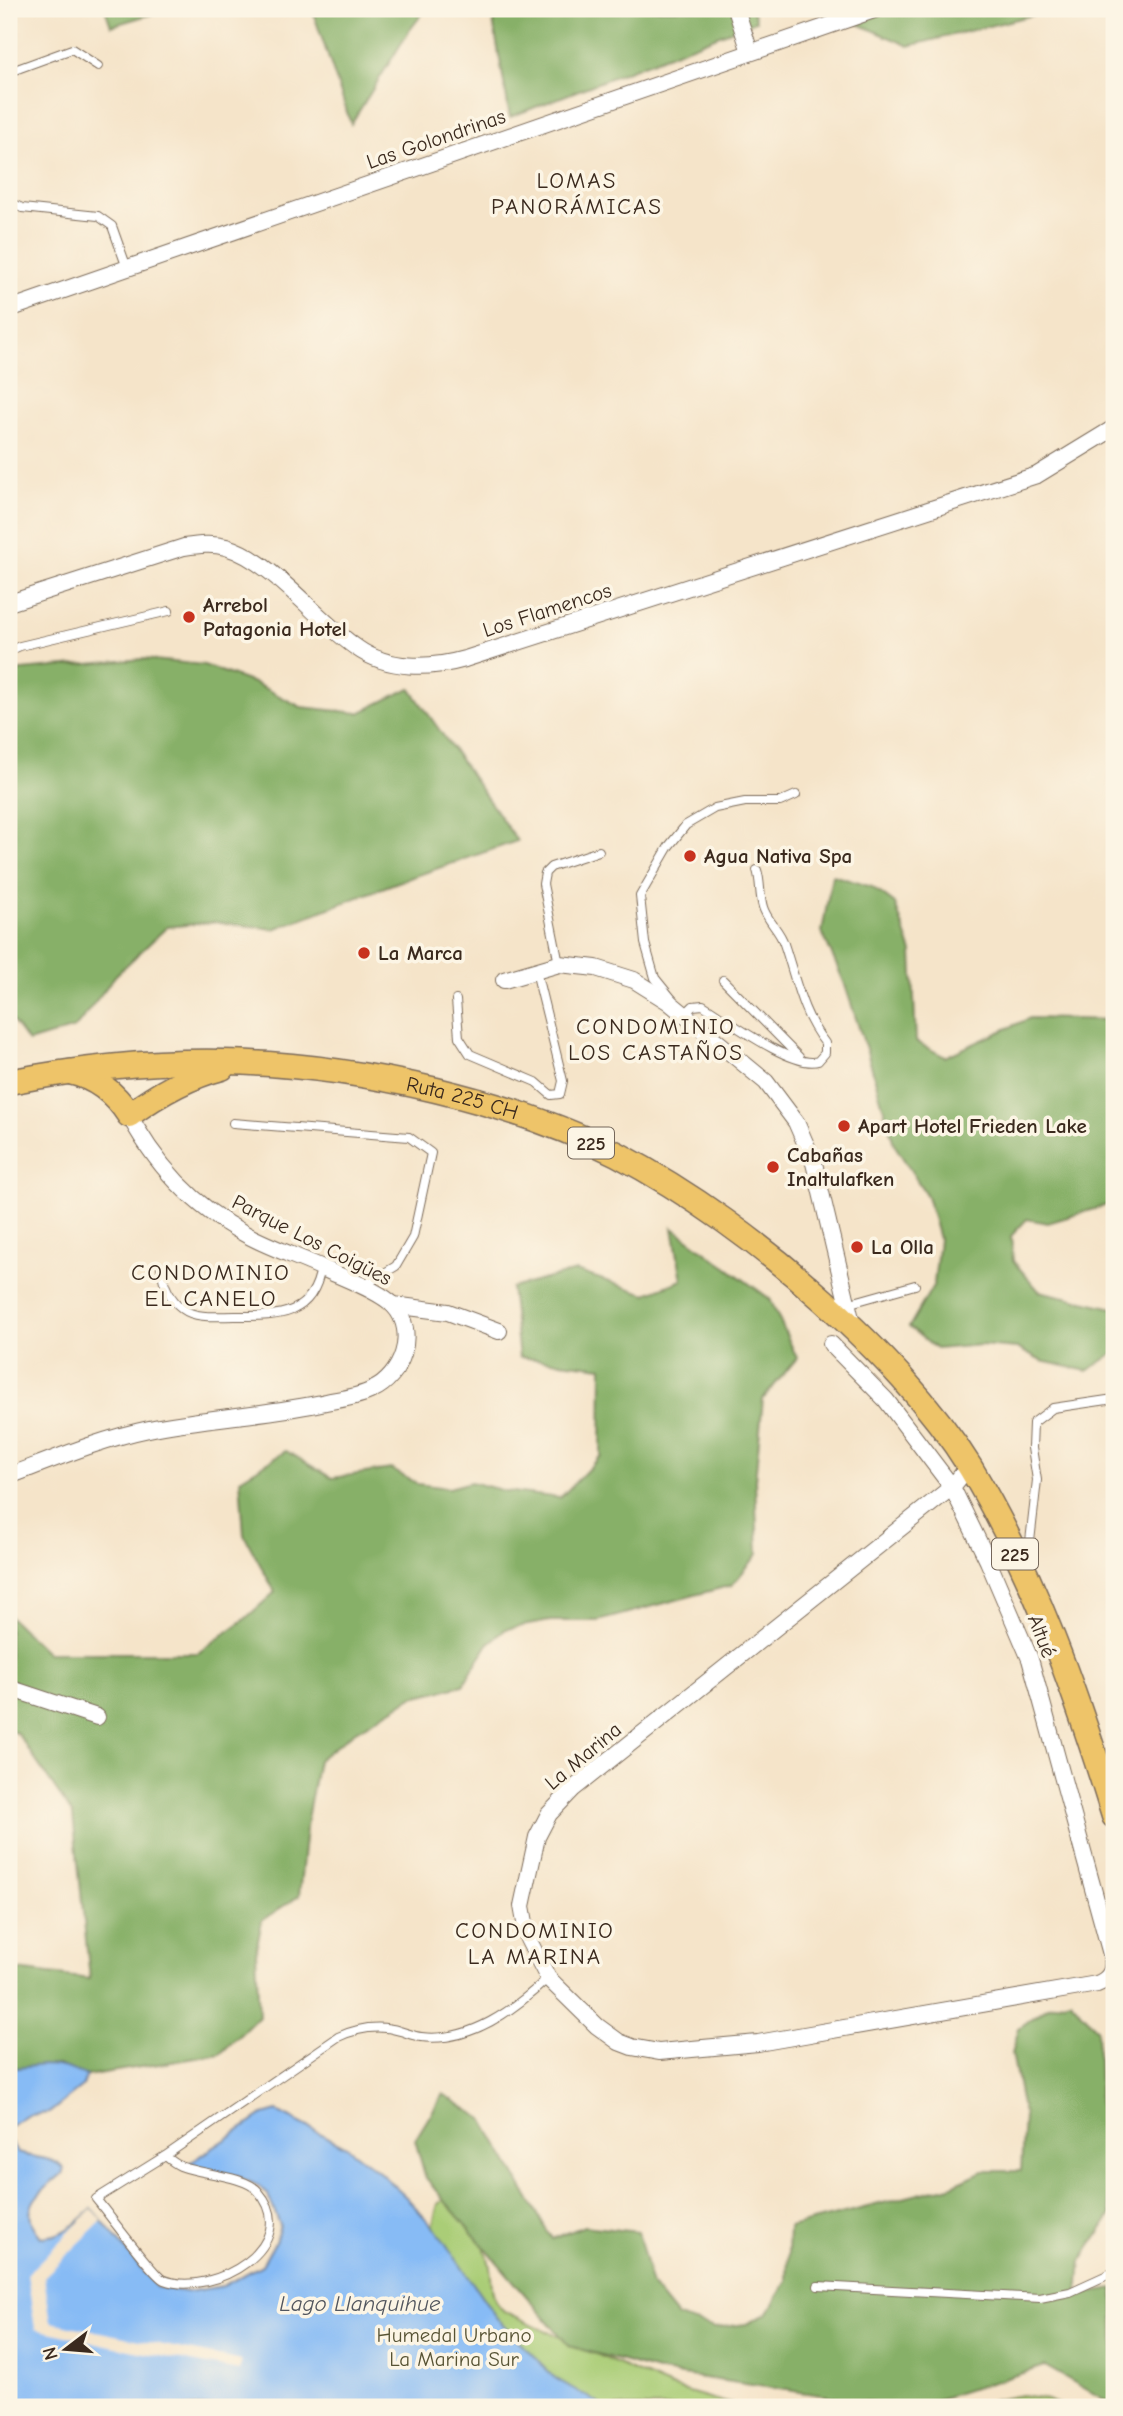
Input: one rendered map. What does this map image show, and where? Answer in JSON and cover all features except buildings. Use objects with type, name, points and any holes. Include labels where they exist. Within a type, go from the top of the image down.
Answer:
[{"type":"main road","name":"Ruta 225 CH","points":[[9,1082],[66,1071],[161,1061],[281,1064],[373,1075],[478,1100],[554,1126],[617,1154],[674,1188],[788,1268],[850,1316]]},
{"type":"main road","points":[[66,1071],[79,1073],[102,1085],[113,1093],[129,1115],[169,1088],[191,1078],[221,1068],[253,1063]]},
{"type":"main road","name":"225","points":[[850,1316],[917,1396],[969,1466],[1050,1629],[1084,1720],[1114,1816]]},
{"type":"street","points":[[736,9],[750,52]]},
{"type":"street","name":"Las Golondrinas","points":[[9,309],[877,9]]},
{"type":"street","name":"Los Flamencos","points":[[9,603],[184,547],[214,545],[249,557],[357,649],[390,662],[415,666],[436,665],[465,659],[1037,475],[1114,428]]},
{"type":"street","points":[[504,980],[559,964],[596,968],[634,981],[686,1015],[766,1082],[796,1122],[807,1144],[820,1181],[850,1316]]},
{"type":"street","name":"Parque Los Coigües","points":[[9,1476],[76,1450],[148,1429],[313,1405],[368,1393],[394,1373],[404,1351],[404,1327],[393,1305],[363,1286],[249,1236],[210,1212],[173,1179],[129,1115],[109,1066]]},
{"type":"street","points":[[393,1305],[448,1312],[499,1331]]},
{"type":"street","name":"Altué","points":[[831,1344],[886,1400],[952,1487],[988,1561],[1030,1659],[1112,1958],[1109,1976],[1097,1984]]},
{"type":"street","name":"La Marina","points":[[969,1466],[952,1487],[573,1789],[549,1814],[537,1837],[522,1906],[528,1939],[548,1978],[607,2035],[632,2047],[659,2052],[758,2043],[1097,1984]]},
{"type":"street","points":[[9,1688],[97,1717]]},
{"type":"lane","points":[[9,72],[72,49],[98,66]]},
{"type":"lane","points":[[9,202],[22,208],[98,216],[111,226],[127,268]]},
{"type":"lane","points":[[9,651],[20,646],[169,611]]},
{"type":"lane","points":[[757,870],[762,882],[761,900],[764,910],[784,942],[806,1014],[825,1043],[822,1058],[813,1063],[771,1048],[703,1005],[692,1006],[686,1015],[655,978],[645,943],[640,896],[669,846],[686,825],[700,816],[732,804],[770,804],[796,796]]},
{"type":"lane","points":[[559,964],[543,884],[545,873],[551,867],[599,851]]},
{"type":"lane","points":[[456,1000],[459,1038],[470,1054],[536,1082],[551,1095],[560,1094],[563,1081],[536,971]]},
{"type":"lane","points":[[723,980],[803,1061]]},
{"type":"lane","points":[[233,1123],[409,1137],[431,1153],[413,1237],[396,1266],[363,1286]]},
{"type":"lane","points":[[161,1267],[166,1290],[181,1308],[191,1314],[214,1317],[278,1315],[288,1312],[298,1307],[312,1293],[321,1267]]},
{"type":"lane","points":[[850,1316],[915,1285]]},
{"type":"lane","points":[[1025,1576],[1037,1480],[1032,1448],[1032,1423],[1053,1408],[1114,1399]]},
{"type":"lane","points":[[165,2156],[180,2167],[239,2181],[257,2189],[267,2204],[272,2221],[267,2240],[250,2262],[218,2279],[185,2284],[162,2280],[96,2199],[165,2156],[338,2037],[352,2031],[378,2027],[424,2037],[458,2035],[498,2017],[533,1993],[548,1978]]},
{"type":"lane","points":[[818,2286],[1040,2298],[1070,2292],[1114,2272]]},
{"type":"green space","points":[[105,9],[169,9],[111,26]]},
{"type":"green space","points":[[312,9],[426,9],[409,31],[351,124]]},
{"type":"green space","points":[[491,9],[752,9],[756,21],[510,117]]},
{"type":"green space","points":[[838,9],[1057,9],[909,46],[831,12]]},
{"type":"green space","points":[[143,659],[204,665],[256,684],[301,707],[359,713],[410,688],[517,841],[274,929],[214,922],[167,927],[116,975],[75,1028],[28,1042],[9,1016],[9,673]]},
{"type":"green space","points":[[832,875],[872,887],[895,904],[912,952],[916,1042],[945,1057],[1030,1018],[1114,1020],[1114,1203],[1048,1223],[1027,1219],[1011,1236],[1013,1261],[1039,1291],[1114,1308],[1114,1353],[1087,1371],[1041,1361],[1017,1348],[981,1345],[936,1349],[909,1327],[934,1284],[939,1239],[927,1196],[894,1144],[844,982],[822,932]]},
{"type":"green space","points":[[673,1228],[770,1299],[797,1358],[763,1399],[755,1480],[758,1554],[732,1585],[598,1621],[550,1621],[506,1629],[488,1644],[463,1685],[413,1697],[354,1732],[318,1760],[307,1819],[299,1896],[262,1920],[256,1952],[259,2016],[220,2054],[86,2076],[58,2065],[9,2069],[9,1969],[90,1979],[73,1815],[17,1733],[9,1731],[9,1616],[47,1653],[198,1653],[245,1619],[275,1592],[244,1535],[240,1479],[286,1451],[332,1478],[391,1469],[417,1484],[449,1488],[471,1482],[505,1491],[560,1498],[601,1456],[602,1367],[519,1357],[511,1288],[576,1271],[646,1294],[682,1280]]},
{"type":"green space","points":[[1070,2000],[1097,2029],[1101,2145],[1111,2215],[1081,2261],[1078,2294],[1114,2288],[1114,2405],[1045,2366],[913,2407],[904,2407],[661,2372],[569,2346],[426,2179],[415,2140],[443,2094],[483,2119],[552,2239],[584,2226],[638,2232],[652,2286],[677,2317],[715,2328],[746,2324],[767,2314],[787,2281],[789,2227],[950,2186],[983,2171],[1021,2171],[1024,2115],[1012,2053],[1019,2028],[1049,2006]]},
{"type":"green space","name":"Humedal Urbano La Marina Sur","points":[[444,2199],[479,2239],[487,2255],[495,2299],[504,2311],[671,2387],[741,2407],[386,2407],[438,2204]]},
{"type":"green space","points":[[1022,2395],[1041,2398],[1065,2407],[976,2407],[995,2400]]},
{"type":"water","points":[[42,2065],[65,2068],[86,2076],[83,2086],[49,2113],[28,2115],[9,2127],[9,2069]]},
{"type":"water","name":"Lago Llanquihue","points":[[277,2111],[345,2146],[379,2172],[437,2231],[496,2317],[555,2378],[605,2407],[9,2407],[9,2139],[17,2153],[47,2159],[64,2168],[62,2174],[39,2195],[31,2209],[30,2218],[41,2237],[63,2232],[92,2209],[156,2287],[187,2292],[223,2286],[262,2265],[275,2242],[280,2225],[268,2195],[259,2186],[239,2177],[188,2166],[261,2116]]},
{"type":"pier","points":[[92,2209],[102,2221],[44,2277],[51,2322],[242,2361],[239,2371],[35,2329],[27,2274]]},
{"type":"place","name":"Arrebol Patagonia Hotel","points":[[189,617]]},
{"type":"place","name":"Agua Nativa Spa","points":[[690,856]]},
{"type":"place","name":"La Marca","points":[[364,953]]},
{"type":"place","name":"Apart Hotel Frieden Lake","points":[[844,1126]]},
{"type":"place","name":"Cabañas Inaltulafken","points":[[773,1167]]},
{"type":"place","name":"La Olla","points":[[857,1247]]},
{"type":"district","name":"LOMAS PANORÁMICAS","points":[[577,193]]},
{"type":"district","name":"CONDOMINIO LOS CASTAÑOS","points":[[656,1039]]},
{"type":"district","name":"CONDOMINIO EL CANELO","points":[[211,1285]]},
{"type":"district","name":"CONDOMINIO LA MARINA","points":[[535,1943]]}]
